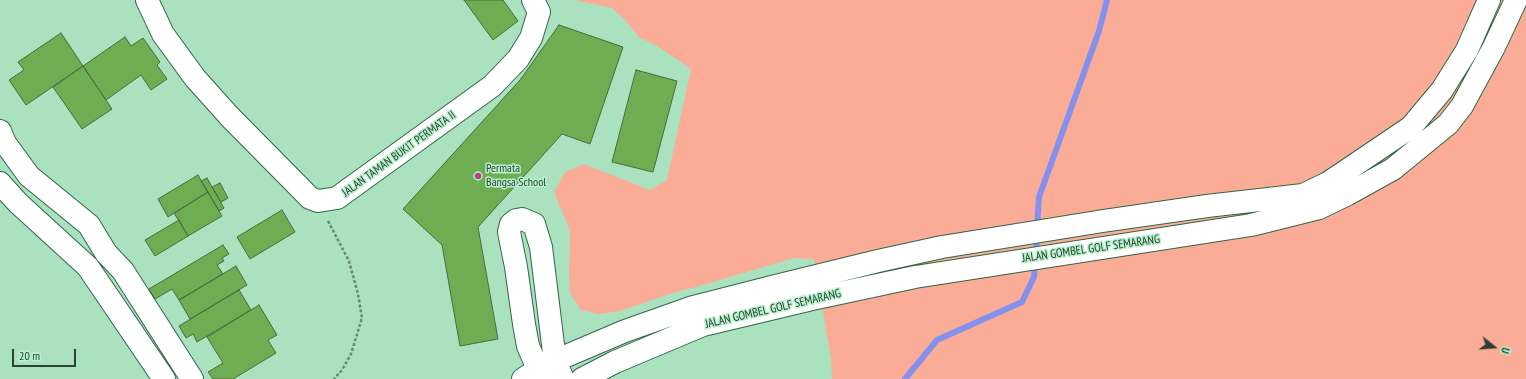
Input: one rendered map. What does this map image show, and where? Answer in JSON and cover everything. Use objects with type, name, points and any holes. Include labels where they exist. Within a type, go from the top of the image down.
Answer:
[{"type":"street","points":[[147,0],[163,34],[195,78],[230,117],[310,198],[318,201]]},
{"type":"street","name":"JALAN TAMAN BUKIT PERMATA II","points":[[318,201],[337,198],[492,86],[518,59],[531,38],[539,12],[533,0]]},
{"type":"street","name":"JALAN GOMBEL GOLF SEMARANG","points":[[582,379],[615,362],[703,325],[812,299],[915,277],[1251,225],[1319,208],[1393,169],[1418,135],[1442,90],[1466,50],[1489,0]]},
{"type":"street","name":"JALAN GOMBEL GOLF SEMARANG","points":[[544,373],[625,331],[690,308],[878,261],[942,247],[1029,233],[1199,207],[1303,195],[1418,135],[1448,124],[1462,106],[1494,47],[1516,0]]},
{"type":"street","points":[[0,131],[5,143],[30,176],[89,225],[106,253],[123,271],[192,379]]},
{"type":"street","points":[[0,183],[18,203],[88,267],[164,379]]},
{"type":"street","points":[[522,219],[534,224],[541,247],[544,373],[528,346],[509,232],[511,224],[516,220],[522,219]]},
{"type":"street","points":[[1028,259],[1029,233]]},
{"type":"path","points":[[318,201],[349,261],[358,294],[362,318],[351,354],[342,370],[334,379]]},
{"type":"shaded area","points":[[575,0],[1526,0],[1526,379],[832,379],[831,359],[814,259],[794,258],[676,292],[620,311],[599,314],[581,310],[570,293],[570,231],[554,192],[565,172],[584,164],[650,190],[667,180],[691,69],[657,46],[639,37],[626,21],[612,8]]},
{"type":"building","points":[[464,0],[503,0],[518,21],[493,40]]},
{"type":"building","name":"Permata Bangsa School","points":[[559,25],[623,47],[590,144],[562,134],[478,227],[498,339],[460,346],[442,245],[403,209],[520,80]]},
{"type":"building","points":[[61,33],[83,66],[26,105],[9,80],[24,70],[18,62]]},
{"type":"building","points":[[125,37],[131,46],[143,38],[160,62],[157,65],[167,79],[151,90],[141,75],[106,100],[83,66]]},
{"type":"building","points":[[83,66],[112,109],[82,129],[53,87]]},
{"type":"building","points":[[636,70],[677,81],[653,172],[612,162]]},
{"type":"building","points":[[198,175],[208,192],[168,217],[158,199]]},
{"type":"building","points":[[207,178],[224,208],[219,211],[201,181]]},
{"type":"building","points":[[220,183],[228,198],[221,202],[212,187]]},
{"type":"building","points":[[208,192],[222,216],[188,236],[174,213]]},
{"type":"building","points":[[282,210],[295,232],[250,259],[237,237]]},
{"type":"building","points":[[179,220],[188,236],[155,256],[145,240]]},
{"type":"building","points":[[223,245],[229,254],[222,258],[224,261],[217,265],[223,274],[179,300],[172,289],[155,299],[149,289]]},
{"type":"building","points":[[236,266],[247,285],[190,319],[179,300]]},
{"type":"building","points":[[239,290],[251,310],[197,342],[193,334],[186,338],[179,326]]},
{"type":"building","points":[[259,305],[277,335],[268,340],[276,353],[233,379],[213,379],[208,372],[223,363],[207,337]]},
{"type":"waterway","points":[[1037,227],[1039,197],[1099,31],[1107,0]]},
{"type":"waterway","points":[[905,379],[937,340],[1022,302],[1034,277],[1037,236]]},
{"type":"place","name":"Permata Bangsa School","points":[[478,176]]}]
